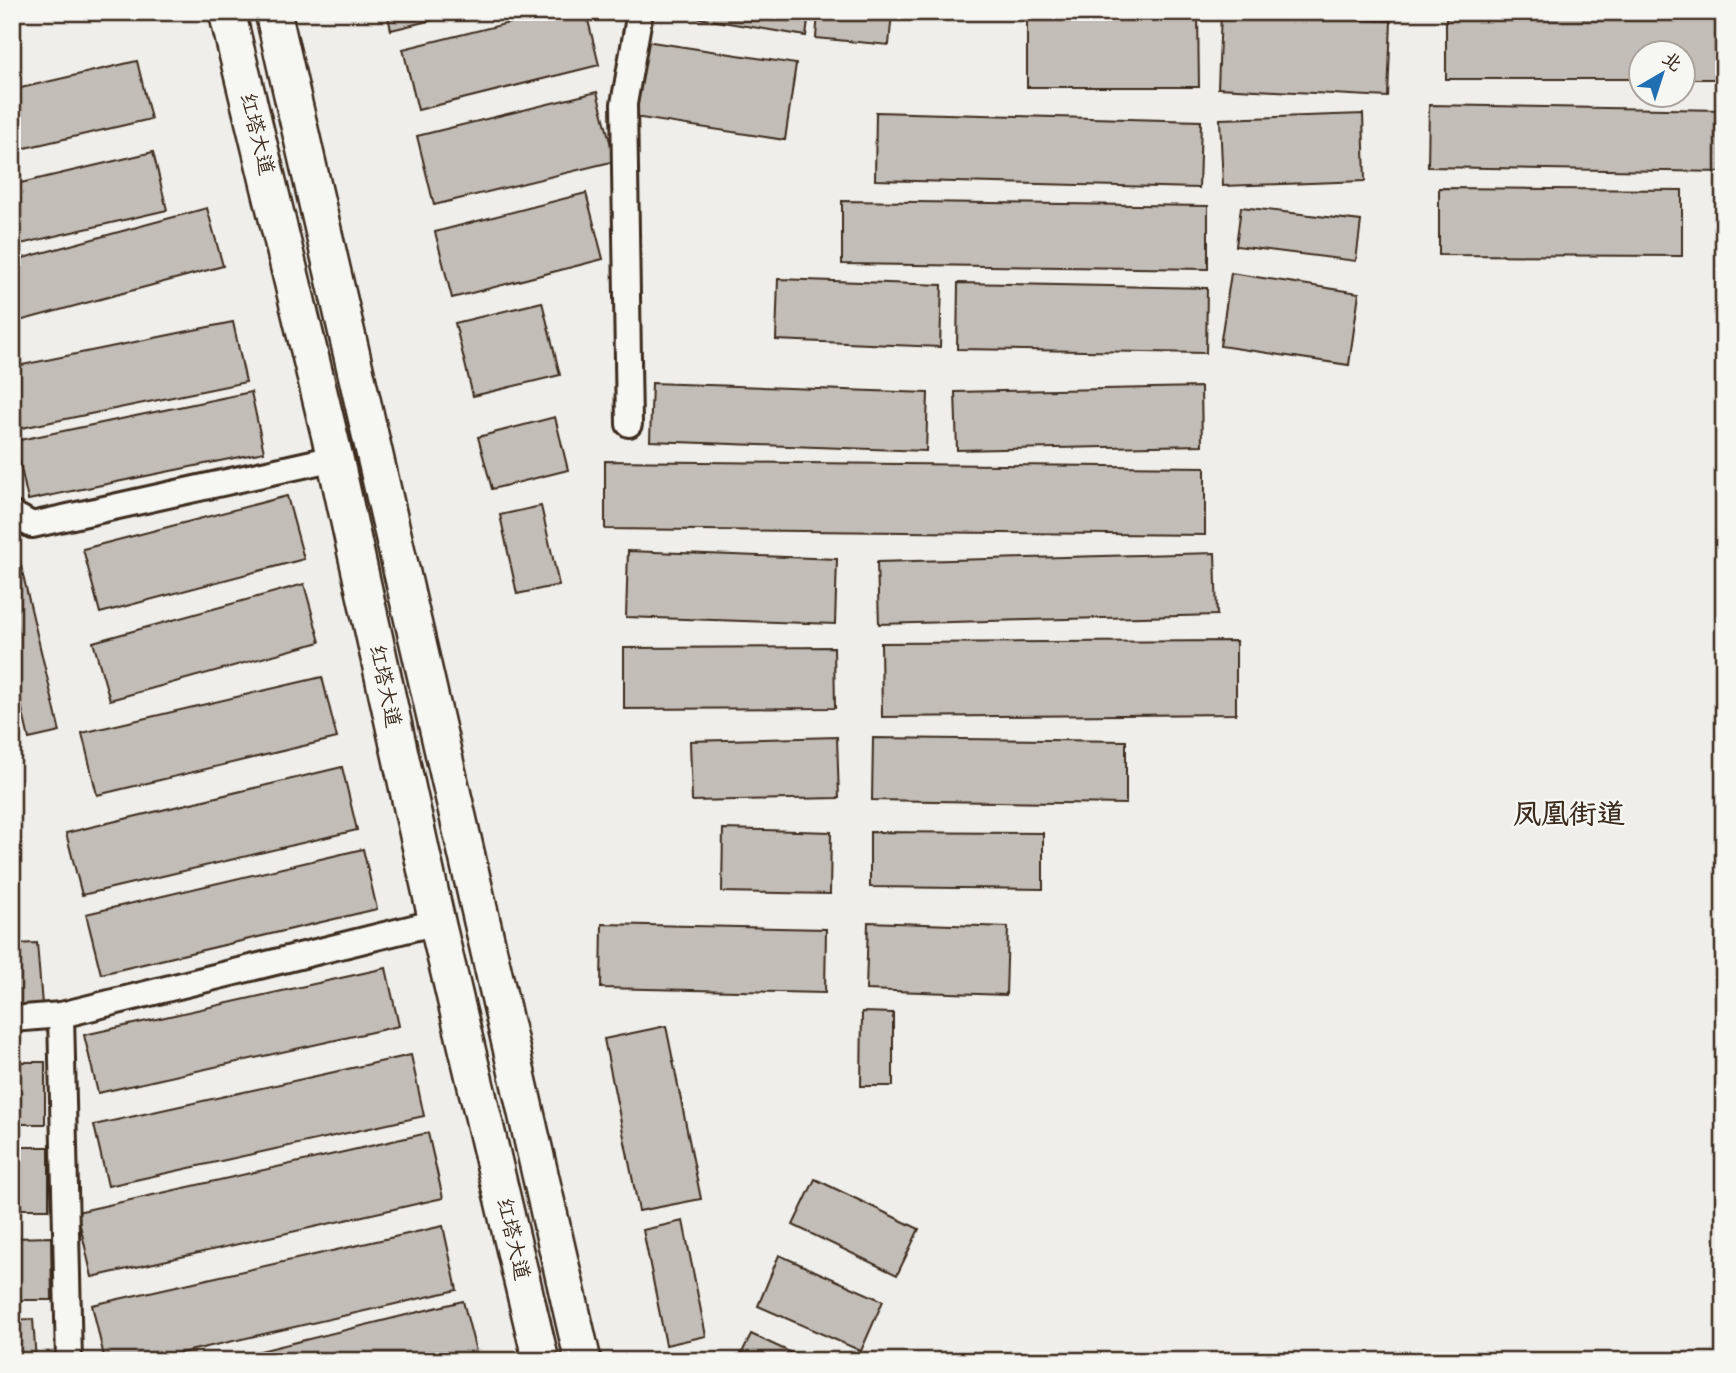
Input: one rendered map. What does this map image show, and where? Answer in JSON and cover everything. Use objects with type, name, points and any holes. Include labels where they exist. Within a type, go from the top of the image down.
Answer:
[{"type":"main road","name":"红塔大道","points":[[227,12],[335,458],[437,922],[541,1361]]},
{"type":"main road","name":"红塔大道","points":[[273,12],[583,1361]]},
{"type":"street","points":[[629,424],[624,104],[640,12]]},
{"type":"street","points":[[12,514],[32,526],[335,458]]},
{"type":"street","points":[[12,1018],[61,1015],[437,922]]},
{"type":"street","points":[[61,1015],[69,1361]]},
{"type":"building","points":[[387,12],[466,12],[391,30]]},
{"type":"building","points":[[554,12],[586,12],[599,65],[418,110],[403,49]]},
{"type":"building","points":[[662,12],[809,12],[806,36]]},
{"type":"building","points":[[818,12],[892,12],[889,45],[816,38]]},
{"type":"building","points":[[1446,12],[1724,12],[1724,79],[1698,79],[1698,38],[1628,38],[1628,79],[1446,79]]},
{"type":"building","points":[[1221,13],[1391,21],[1388,97],[1218,88]]},
{"type":"building","points":[[1027,14],[1198,14],[1199,87],[1027,87]]},
{"type":"building","points":[[645,41],[796,64],[785,140],[634,117]]},
{"type":"building","points":[[137,61],[151,119],[12,151],[12,90]]},
{"type":"building","points":[[597,92],[615,161],[434,205],[417,136]]},
{"type":"building","points":[[1429,105],[1724,110],[1724,172],[1428,167]]},
{"type":"building","points":[[876,112],[1201,121],[1199,188],[875,180]]},
{"type":"building","points":[[1363,114],[1365,181],[1223,186],[1220,119]]},
{"type":"building","points":[[153,152],[167,210],[12,246],[12,185]]},
{"type":"building","points":[[1439,188],[1682,190],[1682,256],[1439,255]]},
{"type":"building","points":[[586,193],[603,259],[452,298],[435,232]]},
{"type":"building","points":[[842,201],[1208,206],[1208,269],[842,264]]},
{"type":"building","points":[[1241,207],[1361,221],[1356,261],[1236,246]]},
{"type":"building","points":[[207,208],[223,266],[12,323],[12,261]]},
{"type":"building","points":[[1231,273],[1359,293],[1349,365],[1220,346]]},
{"type":"building","points":[[778,279],[942,285],[940,347],[776,340]]},
{"type":"building","points":[[958,283],[1207,288],[1206,353],[957,349]]},
{"type":"building","points":[[542,302],[560,375],[473,396],[455,323]]},
{"type":"building","points":[[233,322],[246,382],[12,430],[12,367]]},
{"type":"building","points":[[652,383],[928,393],[926,451],[650,441]]},
{"type":"building","points":[[1201,387],[1202,445],[957,450],[955,392]]},
{"type":"building","points":[[251,392],[264,452],[28,500],[15,441]]},
{"type":"building","points":[[555,417],[568,470],[492,489],[478,437]]},
{"type":"building","points":[[605,461],[1205,467],[1205,535],[605,529]]},
{"type":"building","points":[[287,496],[304,559],[100,613],[83,549]]},
{"type":"building","points":[[541,506],[559,585],[517,594],[500,515]]},
{"type":"building","points":[[12,528],[60,732],[29,739],[12,666]]},
{"type":"building","points":[[628,551],[837,559],[835,624],[626,617]]},
{"type":"building","points":[[1215,553],[1217,615],[879,624],[877,562]]},
{"type":"building","points":[[304,584],[320,642],[110,700],[93,642]]},
{"type":"building","points":[[1236,641],[1236,714],[882,717],[881,643]]},
{"type":"building","points":[[834,647],[835,708],[624,709],[624,648]]},
{"type":"building","points":[[322,677],[337,738],[97,795],[82,733]]},
{"type":"building","points":[[837,737],[839,798],[692,801],[690,741]]},
{"type":"building","points":[[873,738],[1126,741],[1126,804],[872,800]]},
{"type":"building","points":[[342,767],[357,830],[82,895],[66,833]]},
{"type":"building","points":[[723,829],[831,832],[830,894],[722,892]]},
{"type":"building","points":[[870,832],[1043,833],[1043,889],[870,887]]},
{"type":"building","points":[[363,849],[377,909],[101,974],[86,914]]},
{"type":"building","points":[[868,922],[1008,927],[1006,995],[866,990]]},
{"type":"building","points":[[602,924],[826,929],[825,993],[601,988]]},
{"type":"building","points":[[37,943],[42,1005],[12,1006],[12,944]]},
{"type":"building","points":[[386,968],[399,1026],[98,1093],[84,1035]]},
{"type":"building","points":[[862,1012],[893,1013],[893,1086],[861,1086]]},
{"type":"building","points":[[666,1026],[701,1199],[639,1211],[604,1039]]},
{"type":"building","points":[[411,1055],[424,1116],[108,1186],[94,1125]]},
{"type":"building","points":[[12,1062],[45,1062],[45,1124],[12,1124]]},
{"type":"building","points":[[428,1133],[443,1198],[92,1277],[77,1212]]},
{"type":"building","points":[[12,1147],[49,1147],[49,1209],[12,1209]]},
{"type":"building","points":[[815,1179],[919,1229],[897,1275],[793,1225]]},
{"type":"building","points":[[683,1221],[706,1336],[666,1345],[643,1230]]},
{"type":"building","points":[[443,1226],[457,1290],[145,1361],[105,1361],[92,1305]]},
{"type":"building","points":[[51,1237],[52,1300],[12,1300],[12,1238]]},
{"type":"building","points":[[779,1255],[883,1301],[861,1351],[758,1306]]},
{"type":"building","points":[[463,1301],[478,1359],[220,1361]]},
{"type":"building","points":[[33,1319],[36,1361],[12,1361],[12,1320]]},
{"type":"building","points":[[751,1334],[809,1361],[738,1361]]},
{"type":"district","name":"凤凰街道","points":[[1569,814]]}]
